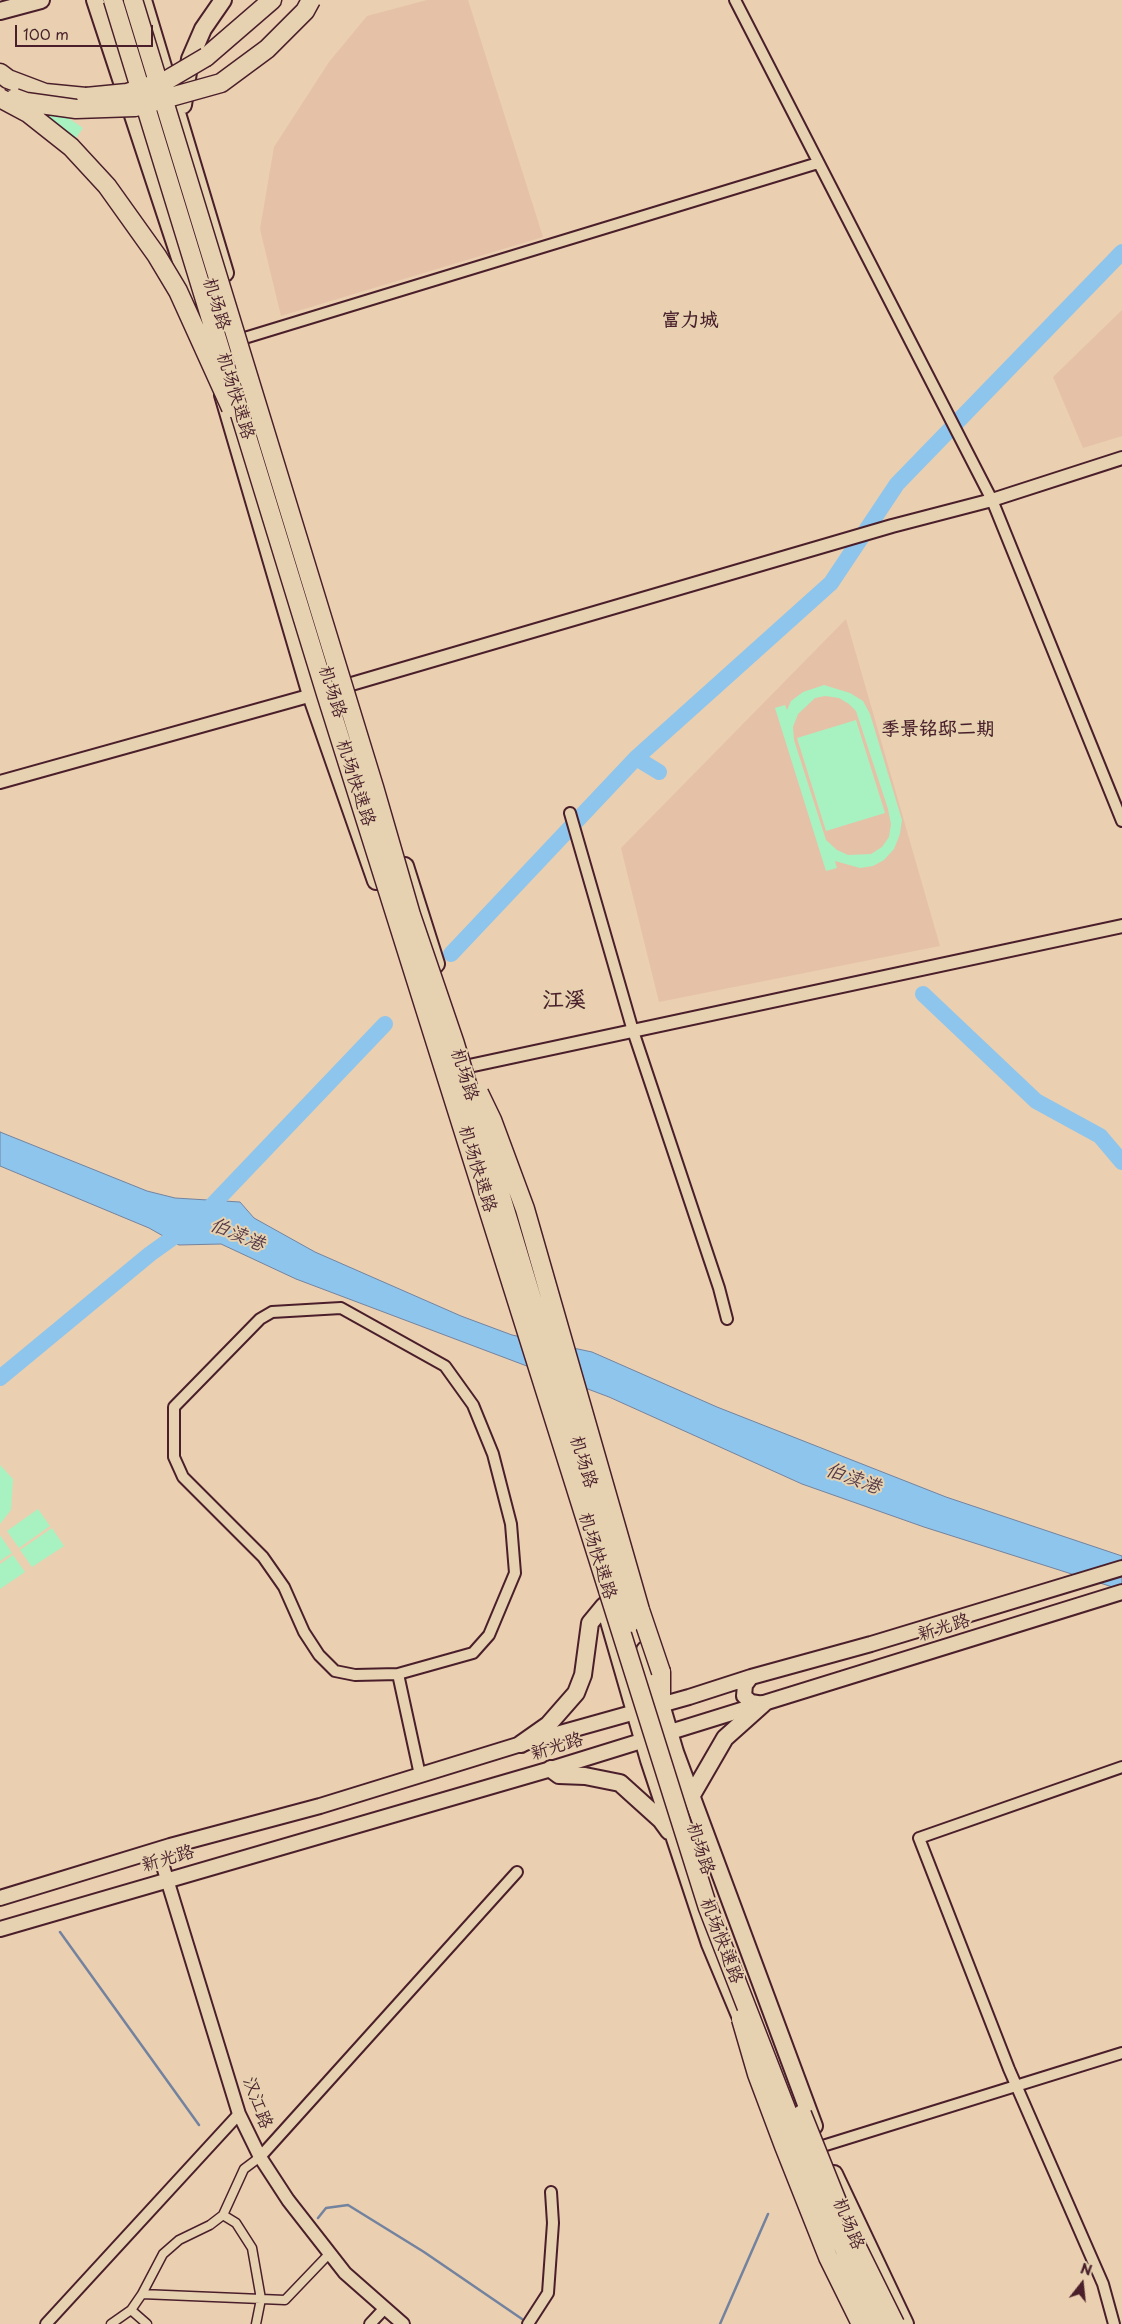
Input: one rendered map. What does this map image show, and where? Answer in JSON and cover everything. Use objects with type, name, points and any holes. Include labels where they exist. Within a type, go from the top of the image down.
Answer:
[{"type":"highway","name":"机场快速路","points":[[113,0],[326,694],[388,886],[708,1908],[804,2155],[852,2268],[880,2324]]},
{"type":"highway","points":[[0,73],[8,79],[46,93],[86,97],[127,93],[167,80],[206,57],[272,0]]},
{"type":"highway","points":[[0,93],[26,102],[76,109],[135,106],[181,95],[221,82],[267,49],[305,11],[311,0]]},
{"type":"highway","name":"机场快速路","points":[[136,3],[374,787],[411,915],[455,1044],[680,1787],[717,1903],[854,2244],[895,2324]]},
{"type":"highway","points":[[0,98],[28,113],[71,147],[107,186],[140,231],[178,291],[222,391],[250,445]]},
{"type":"highway","points":[[455,1044],[492,1120],[525,1209],[640,1610],[661,1672],[661,1705]]},
{"type":"highway","points":[[708,1908],[761,2083],[828,2257],[861,2324]]},
{"type":"main road","points":[[0,11],[42,0]]},
{"type":"main road","name":"机场路","points":[[95,0],[209,348],[312,695],[443,1072],[517,1320],[544,1402],[643,1740],[710,1944],[843,2264],[872,2324]]},
{"type":"main road","points":[[182,125],[183,103],[190,60],[203,28],[223,0]]},
{"type":"main road","name":"机场路","points":[[136,3],[182,125],[348,685],[469,1066],[493,1130],[669,1732],[821,2146],[905,2324]]},
{"type":"main road","name":"新光路","points":[[0,1898],[158,1850],[320,1806],[521,1744],[871,1644],[1122,1568]]},
{"type":"main road","name":"新光路","points":[[0,1929],[551,1769],[1122,1592]]},
{"type":"main road","points":[[521,1744],[548,1725],[576,1692],[583,1675],[590,1623],[604,1606]]},
{"type":"main road","points":[[751,1677],[746,1686],[744,1696],[751,1702],[763,1704]]},
{"type":"main road","points":[[692,1795],[725,1738],[763,1704]]},
{"type":"main road","points":[[551,1769],[559,1775],[585,1776],[620,1783],[661,1820],[678,1844]]},
{"type":"street","points":[[735,0],[992,500],[1122,821]]},
{"type":"street","points":[[209,348],[245,339],[818,163]]},
{"type":"street","points":[[0,782],[348,685],[892,526],[992,500],[1122,458]]},
{"type":"street","points":[[570,813],[633,1031],[719,1288],[727,1319]]},
{"type":"street","points":[[443,1072],[1122,926]]},
{"type":"street","points":[[341,1308],[445,1366],[473,1405],[493,1454],[511,1524],[515,1572],[489,1634],[473,1653],[398,1674],[355,1675],[335,1671],[319,1656],[304,1632],[284,1587],[263,1557],[183,1477],[174,1457],[174,1407],[260,1319],[272,1312],[341,1308]]},
{"type":"street","points":[[398,1674],[420,1776]]},
{"type":"street","points":[[1114,2324],[1103,2284],[1016,2086],[919,1838],[1122,1768]]},
{"type":"street","name":"汉江路","points":[[158,1850],[239,2114],[260,2157],[288,2200],[345,2273],[403,2324]]},
{"type":"street","points":[[115,2323],[131,2310],[142,2294],[163,2254],[179,2240],[210,2225],[223,2215],[244,2169],[260,2157],[516,1872]]},
{"type":"street","points":[[797,2154],[1122,2053]]},
{"type":"street","points":[[46,2324],[239,2114]]},
{"type":"street","points":[[528,2324],[548,2293],[553,2223],[551,2192]]},
{"type":"street","points":[[223,2215],[236,2223],[252,2248],[261,2299],[256,2324]]},
{"type":"street","points":[[142,2294],[285,2300],[329,2254]]},
{"type":"street","points":[[370,2324],[384,2309]]},
{"type":"street","points":[[131,2310],[146,2324]]},
{"type":"shaded area","points":[[427,0],[468,0],[543,237],[281,316],[260,229],[274,147],[329,62],[367,16]]},
{"type":"shaded area","points":[[1122,310],[1122,436],[1083,448],[1053,377]]},
{"type":"shaded area","points":[[846,619],[940,946],[659,1002],[621,848]]},
{"type":"green space","points":[[40,99],[83,128],[67,151],[24,122]]},
{"type":"green space","points":[[824,685],[850,693],[863,701],[870,714],[902,820],[900,834],[894,849],[884,860],[873,866],[860,868],[835,861],[837,868],[826,871],[775,708],[785,705],[787,710],[791,701],[803,692]],"holes":[[[825,696],[839,698],[856,711],[888,809],[891,824],[889,837],[882,847],[871,854],[848,855],[837,850],[826,840],[794,740],[793,727],[798,714],[815,698]]]},
{"type":"green space","points":[[856,720],[885,813],[826,831],[797,738]]},
{"type":"green space","points":[[0,1465],[13,1479],[11,1510],[0,1524]]},
{"type":"green space","points":[[38,1509],[50,1526],[19,1548],[7,1531]]},
{"type":"green space","points":[[52,1528],[64,1546],[32,1567],[20,1550]]},
{"type":"green space","points":[[0,1535],[12,1553],[0,1561]]},
{"type":"green space","points":[[13,1555],[25,1572],[0,1589],[0,1564]]},
{"type":"water","name":"伯渎港","points":[[0,1132],[147,1191],[175,1198],[240,1202],[254,1218],[315,1252],[461,1316],[512,1335],[592,1352],[717,1407],[946,1497],[1122,1556],[1122,1590],[924,1527],[802,1484],[609,1397],[296,1279],[221,1244],[179,1245],[149,1228],[0,1166]]},
{"type":"waterway","points":[[451,954],[636,758],[831,583],[897,484],[1122,252]]},
{"type":"waterway","points":[[636,758],[659,772]]},
{"type":"waterway","points":[[923,994],[1036,1101],[1100,1136],[1122,1162]]},
{"type":"waterway","name":"伯渎港","points":[[0,1378],[150,1254],[199,1219],[385,1024]]},
{"type":"waterway","points":[[60,1932],[199,2125]]},
{"type":"waterway","points":[[318,2218],[326,2208],[348,2205],[424,2252],[522,2319]]},
{"type":"waterway","points":[[720,2324],[768,2214]]},
{"type":"district","name":"富力城","points":[[690,321]]},
{"type":"district","name":"季景铭邸二期","points":[[938,730]]},
{"type":"district","name":"江溪","points":[[564,1001]]}]
